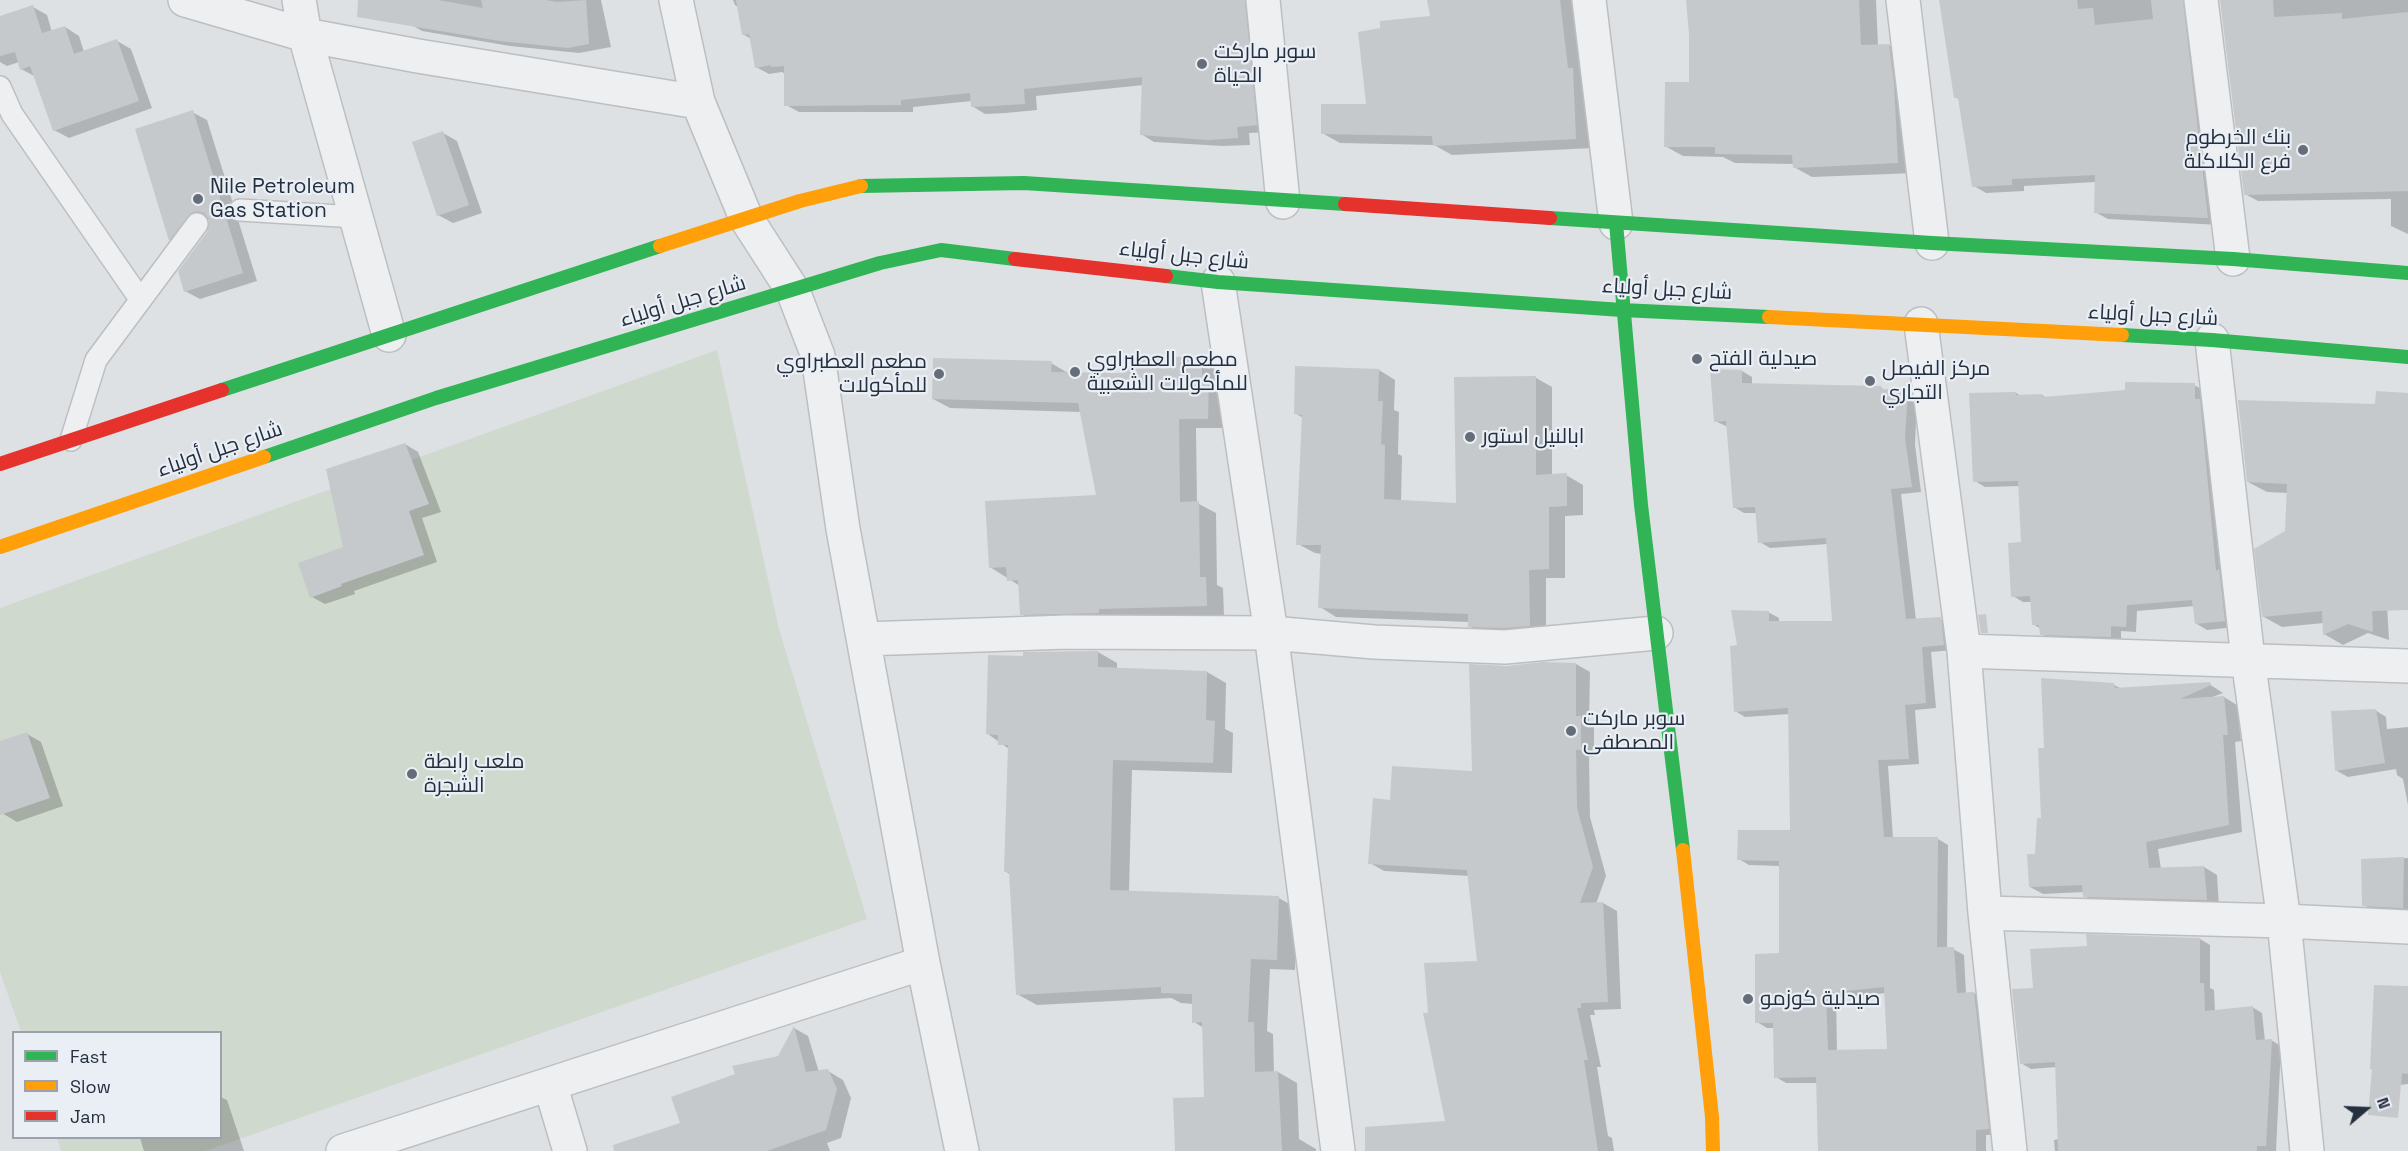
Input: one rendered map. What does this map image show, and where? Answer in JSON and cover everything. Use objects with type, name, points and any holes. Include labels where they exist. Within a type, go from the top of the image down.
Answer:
[{"type":"main road","points":[[0,464],[746,218],[843,189],[878,184],[1024,183],[1283,202],[1932,243],[2233,259],[2408,273]]},
{"type":"main road","points":[[1616,223],[1641,505],[1690,916],[1712,1117],[1713,1151]]},
{"type":"main road","name":"شارع جبل أولياء","points":[[0,547],[436,398],[880,263],[940,250],[1218,282],[1622,309],[2212,340],[2408,357]]},
{"type":"street","points":[[185,0],[305,35],[698,102]]},
{"type":"street","points":[[298,0],[305,35],[389,335]]},
{"type":"street","points":[[676,0],[698,102],[746,218],[793,291],[818,356],[843,529],[923,963],[962,1151]]},
{"type":"street","points":[[1263,0],[1283,202]]},
{"type":"street","points":[[1589,0],[1616,223]]},
{"type":"street","points":[[1903,0],[1932,243]]},
{"type":"street","points":[[2201,0],[2233,259]]},
{"type":"street","points":[[1218,282],[1271,633],[1338,1151]]},
{"type":"street","points":[[1921,324],[1964,651],[1985,913],[2010,1151]]},
{"type":"street","points":[[2212,340],[2248,659],[2284,921],[2307,1151]]},
{"type":"street","points":[[864,639],[1067,632],[1271,633],[1374,642],[1505,647],[1656,633]]},
{"type":"street","points":[[1964,651],[2408,666]]},
{"type":"street","points":[[1985,913],[2284,921],[2408,927]]},
{"type":"street","points":[[343,1151],[923,963]]},
{"type":"street","points":[[550,1084],[570,1151]]},
{"type":"lane","points":[[0,87],[12,114],[140,299]]},
{"type":"lane","points":[[240,210],[356,217]]},
{"type":"lane","points":[[71,440],[96,360],[196,224]]},
{"type":"shaded area","name":"ملعب رابطة الشجرة","points":[[717,350],[779,629],[867,919],[205,1151],[61,1151],[57,1139],[222,1139],[222,1031],[21,1031],[0,972],[0,608]]},
{"type":"building","points":[[358,0],[438,0],[483,8],[481,0],[557,2],[586,0],[589,44],[568,48],[500,41],[357,17]]},
{"type":"building","points":[[736,0],[1245,0],[1257,125],[1237,127],[1238,138],[1209,140],[1140,135],[1142,77],[1024,89],[1025,104],[971,107],[970,93],[901,100],[901,105],[784,106],[784,66],[771,67],[771,65],[755,68],[749,34],[742,35]]},
{"type":"building","points":[[1427,0],[1560,0],[1568,68],[1573,68],[1576,139],[1433,146],[1432,136],[1321,134],[1321,104],[1366,104],[1358,32],[1380,28],[1380,21],[1430,16]]},
{"type":"building","points":[[1686,0],[1859,0],[1861,45],[1889,44],[1894,84],[1898,163],[1793,168],[1792,155],[1715,154],[1715,147],[1664,147],[1665,82],[1689,82]]},
{"type":"building","points":[[1939,0],[2077,0],[2078,9],[2093,8],[2095,25],[2153,19],[2151,0],[2183,0],[2208,218],[2094,213],[2095,175],[2012,179],[2012,185],[1972,187],[1958,98],[1954,98]]},
{"type":"building","points":[[2220,0],[2273,0],[2274,17],[2342,13],[2342,19],[2408,12],[2408,191],[2244,195]]},
{"type":"building","points":[[33,5],[42,33],[65,26],[74,54],[117,39],[139,101],[53,131],[30,66],[20,70],[15,52],[0,56],[0,16]]},
{"type":"building","points":[[193,110],[243,273],[184,292],[178,271],[207,232],[209,219],[204,213],[198,211],[191,213],[169,241],[135,129]]},
{"type":"building","points":[[443,131],[469,205],[437,216],[412,142]]},
{"type":"building","points":[[1122,356],[1202,357],[1202,375],[1209,375],[1208,419],[1179,419],[1180,502],[1199,501],[1200,577],[1206,577],[1207,606],[1099,609],[1099,613],[1020,615],[1018,580],[1007,581],[1006,567],[989,568],[985,501],[1096,495],[1078,403],[932,399],[933,358],[1052,361],[1051,372],[1122,373]]},
{"type":"building","points":[[1295,366],[1379,369],[1378,401],[1383,401],[1381,444],[1385,445],[1384,499],[1456,503],[1454,377],[1536,376],[1536,475],[1567,473],[1567,506],[1549,507],[1549,569],[1529,570],[1530,626],[1468,627],[1468,614],[1318,608],[1321,545],[1296,545],[1302,415],[1294,414]]},
{"type":"building","points":[[1710,369],[1742,370],[1742,383],[1881,386],[1881,389],[1908,390],[1905,439],[1912,487],[1891,489],[1906,619],[1941,617],[1944,645],[1922,647],[1926,703],[1905,705],[1909,759],[1878,760],[1884,837],[1938,837],[1937,947],[1954,947],[1957,993],[1974,992],[1989,1129],[1976,1130],[1976,1151],[1818,1151],[1816,1077],[1774,1078],[1773,1023],[1755,1023],[1755,954],[1779,953],[1779,861],[1737,860],[1738,830],[1790,830],[1788,708],[1734,712],[1730,646],[1737,645],[1731,610],[1769,611],[1769,621],[1832,621],[1826,538],[1758,543],[1755,507],[1733,508],[1726,421],[1714,422]],"holes":[[[1884,987],[1887,1049],[1828,1050],[1826,993]]]},
{"type":"building","points":[[2125,382],[2195,383],[2195,399],[2200,399],[2216,571],[2219,569],[2225,621],[2195,624],[2192,600],[2127,605],[2126,627],[2111,626],[2111,637],[2040,635],[2039,625],[2032,625],[2030,596],[2011,597],[2008,543],[2021,542],[2018,481],[1973,482],[1969,393],[2016,392],[2016,395],[2042,394],[2043,397],[2125,390]]},
{"type":"building","points":[[2376,391],[2408,393],[2408,610],[2372,611],[2373,632],[2348,624],[2323,635],[2322,611],[2262,617],[2254,549],[2285,531],[2287,484],[2247,482],[2238,400],[2375,404]]},
{"type":"building","points":[[405,443],[429,504],[409,511],[424,555],[341,584],[342,586],[310,598],[298,563],[343,547],[326,469]]},
{"type":"building","points":[[1986,614],[1988,633],[1981,633],[1978,615]]},
{"type":"building","points":[[1098,651],[1098,667],[1207,671],[1206,720],[1215,721],[1213,763],[1113,760],[1110,890],[1279,896],[1277,960],[1251,959],[1248,1022],[1254,1022],[1255,1072],[1278,1071],[1282,1151],[1175,1151],[1173,1098],[1204,1097],[1202,1022],[1192,1023],[1192,994],[1161,993],[1161,987],[1016,995],[1009,872],[1004,872],[1008,745],[998,745],[998,735],[986,734],[988,655],[1023,656],[1023,652]]},
{"type":"building","points":[[1542,662],[1576,663],[1576,716],[1581,716],[1581,750],[1576,750],[1577,808],[1593,867],[1580,903],[1603,902],[1608,1002],[1581,1003],[1581,1008],[1577,1008],[1588,1060],[1584,1060],[1598,1151],[1365,1151],[1365,1127],[1445,1121],[1423,1013],[1428,1013],[1424,963],[1477,961],[1467,870],[1368,864],[1373,798],[1390,800],[1392,766],[1472,771],[1469,664],[1507,666]]},
{"type":"building","points":[[2041,678],[2114,683],[2115,688],[2210,682],[2211,685],[2180,699],[2224,696],[2228,735],[2223,735],[2229,825],[2146,842],[2149,868],[2204,866],[2207,900],[2083,897],[2082,885],[2029,887],[2027,854],[2035,854],[2037,818],[2041,818],[2038,748],[2044,748]]},
{"type":"building","points":[[2376,709],[2385,763],[2335,771],[2331,711]]},
{"type":"building","points":[[27,732],[50,798],[0,815],[0,741]]},
{"type":"building","points":[[2404,857],[2403,908],[2362,906],[2361,859]]},
{"type":"building","points":[[2086,934],[2200,938],[2200,983],[2204,983],[2205,1011],[2253,1006],[2256,1040],[2272,1039],[2266,1146],[2257,1146],[2257,1151],[2058,1151],[2055,1062],[2020,1064],[2012,989],[2033,988],[2030,949],[2087,946]]},
{"type":"building","points":[[2374,985],[2408,986],[2408,1074],[2402,1073],[2398,1118],[2368,1115],[2372,1069],[2370,1069]]},
{"type":"building","points":[[794,1026],[806,1072],[828,1069],[837,1089],[826,1130],[767,1151],[614,1151],[613,1145],[680,1123],[671,1097],[735,1074],[732,1066],[778,1056]]},
{"type":"traffic: fast","points":[[861,186],[1024,183],[1345,204]]},
{"type":"traffic: fast","points":[[1550,218],[1932,243],[2233,259],[2408,273]]},
{"type":"traffic: fast","points":[[1616,223],[1641,505],[1683,850]]},
{"type":"traffic: fast","points":[[222,390],[660,246]]},
{"type":"traffic: fast","points":[[264,457],[436,398],[880,263],[941,250],[1015,259]]},
{"type":"traffic: fast","points":[[1166,276],[1218,282],[1622,310],[1769,317]]},
{"type":"traffic: fast","points":[[2122,335],[2212,340],[2408,357]]},
{"type":"traffic: slow","points":[[660,246],[800,201],[861,186]]},
{"type":"traffic: slow","points":[[1769,317],[2122,335]]},
{"type":"traffic: slow","points":[[0,547],[264,457]]},
{"type":"traffic: slow","points":[[1683,850],[1712,1117],[1713,1151]]},
{"type":"traffic: jam","points":[[1345,204],[1550,218]]},
{"type":"traffic: jam","points":[[1015,259],[1166,276]]},
{"type":"traffic: jam","points":[[0,464],[222,390]]},
{"type":"place","name":"سوبر ماركت الحياة","points":[[1202,64]]},
{"type":"place","name":"بنك الخرطوم فرع الكلاكلة","points":[[2303,150]]},
{"type":"place","name":"Nile Petroleum Gas Station","points":[[198,199]]},
{"type":"place","name":"صيدلية الفتح","points":[[1697,359]]},
{"type":"place","name":"مطعم العطبراوي للمأكولات الشعبية","points":[[1075,372]]},
{"type":"place","name":"مطعم العطبراوي للمأكولات","points":[[939,374]]},
{"type":"place","name":"مركز الفيصل التجاري","points":[[1870,381]]},
{"type":"place","name":"ابالنيل استور","points":[[1470,437]]},
{"type":"place","name":"سوبر ماركت المصطفى","points":[[1571,731]]},
{"type":"place","name":"ملعب رابطة الشجرة","points":[[412,774]]},
{"type":"place","name":"صيدلية كوزمو","points":[[1748,999]]}]
